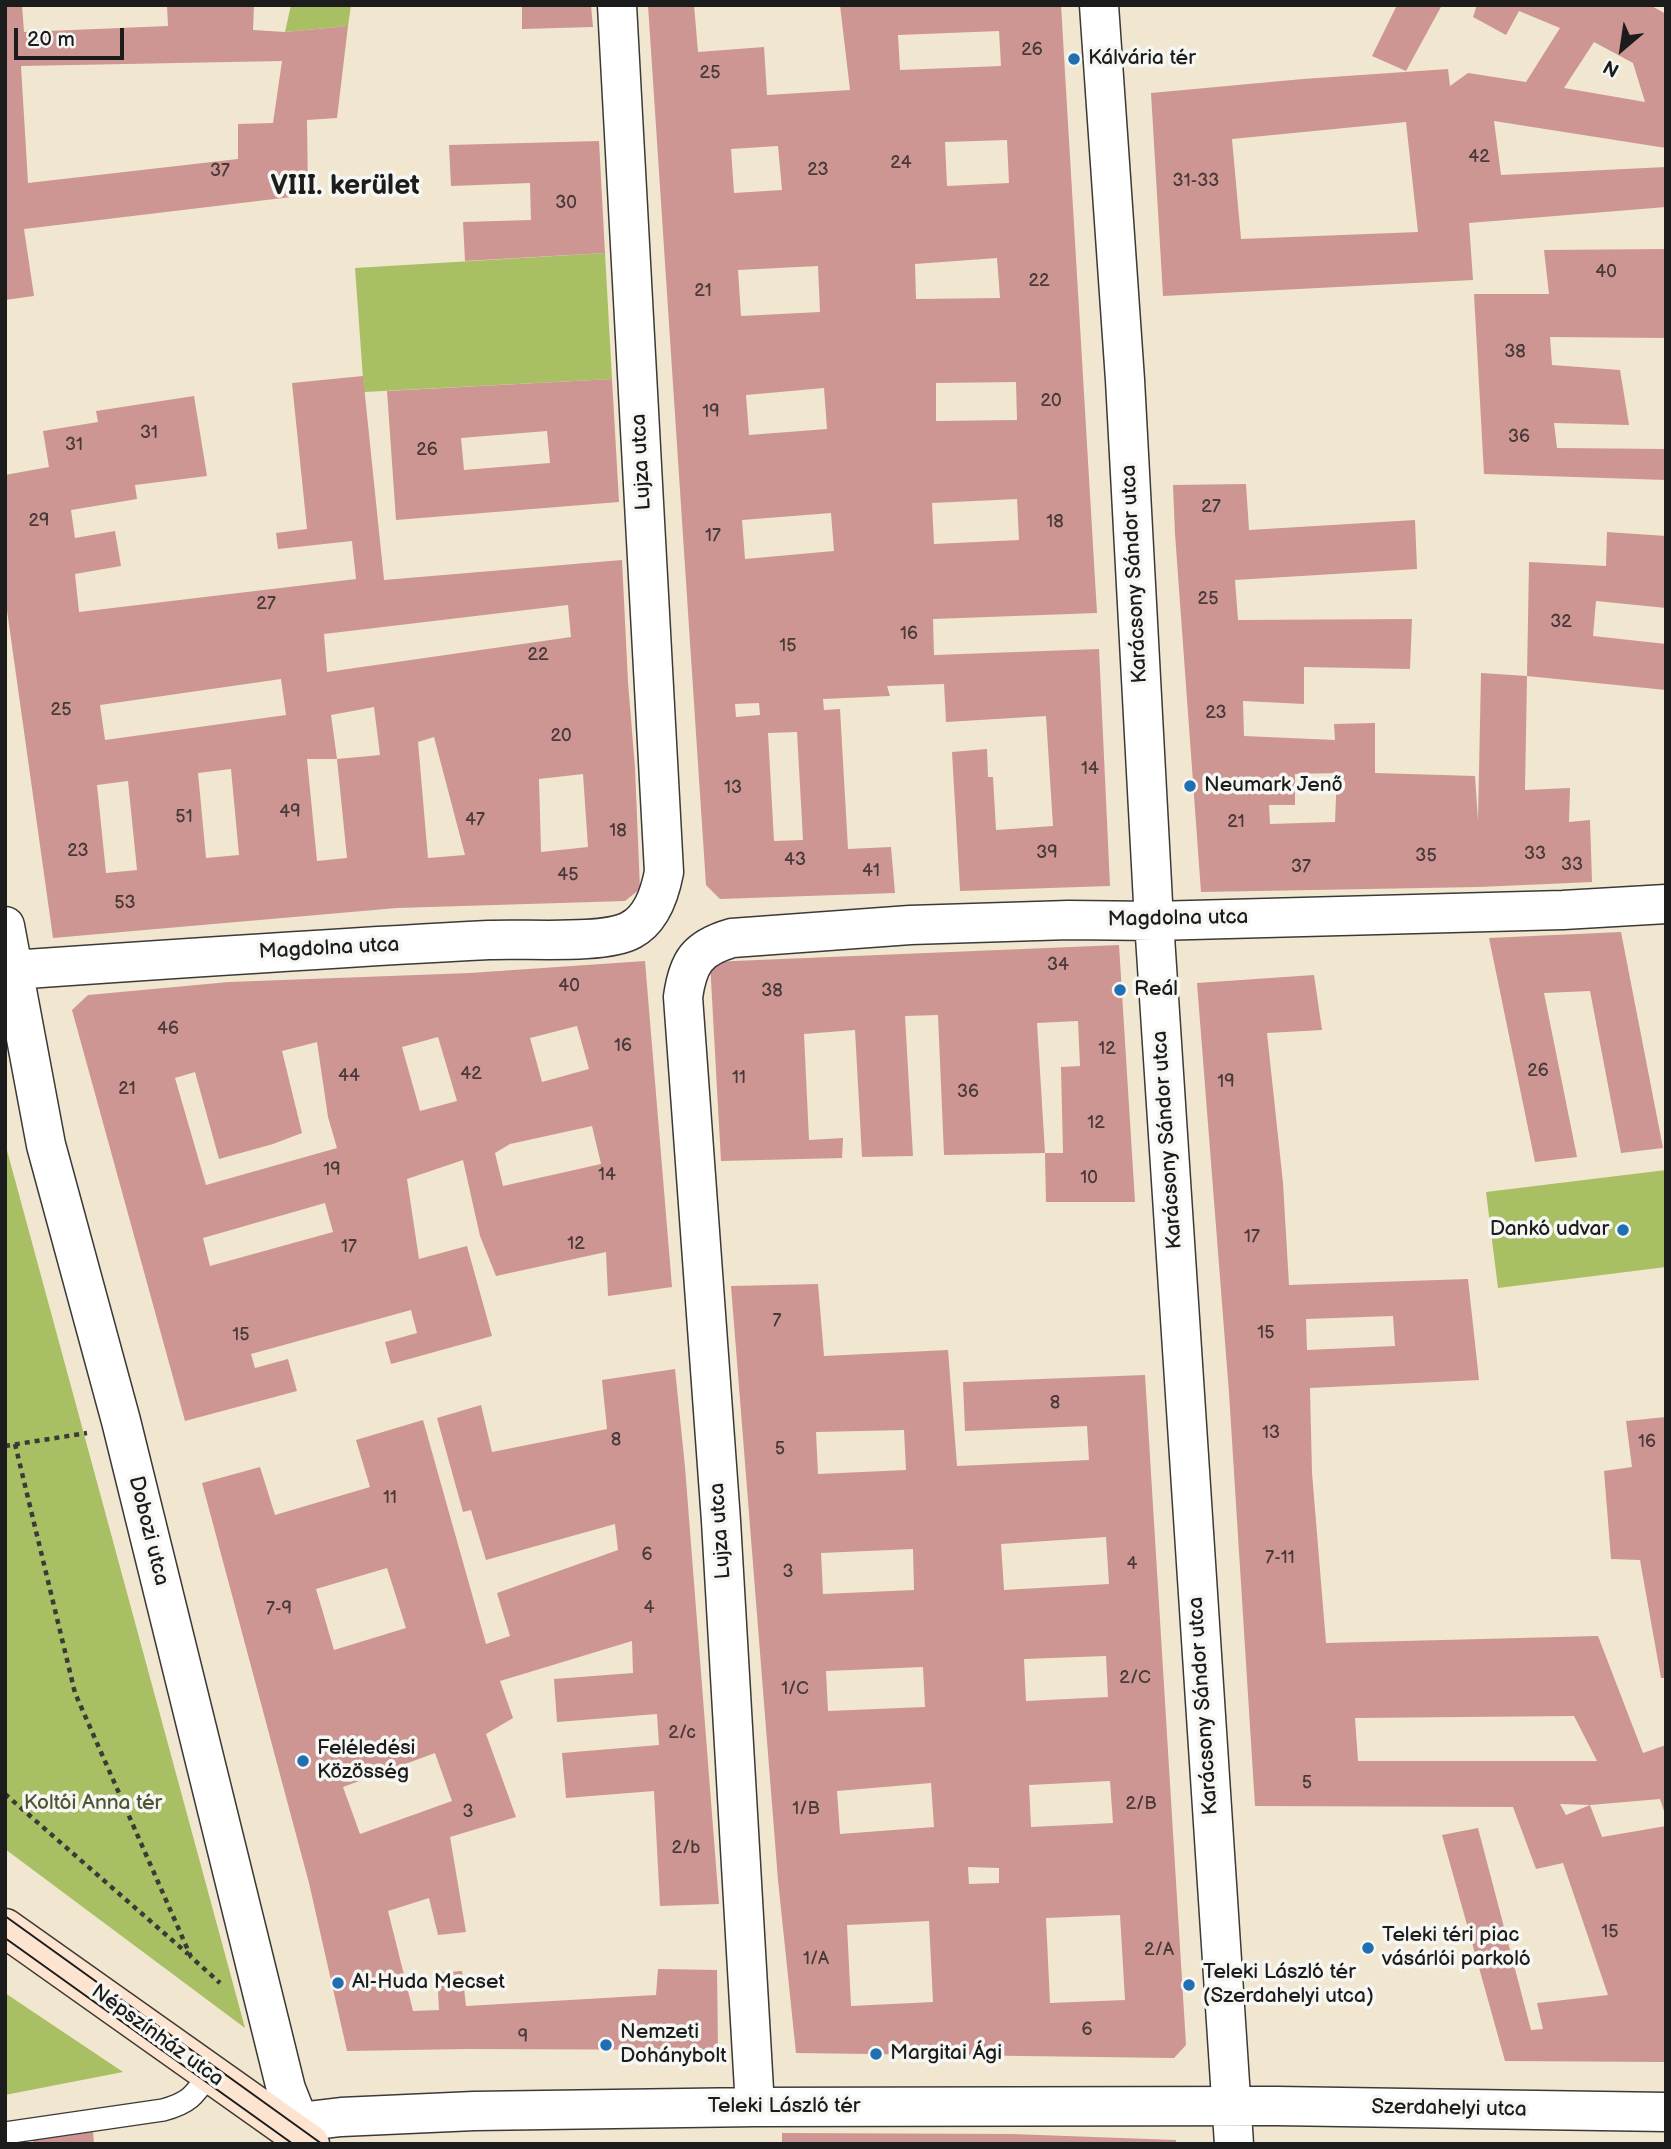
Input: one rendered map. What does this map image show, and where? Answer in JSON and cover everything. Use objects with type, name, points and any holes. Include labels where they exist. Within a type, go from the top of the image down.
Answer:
[{"type":"street","name":"Lujza utca","points":[[617,5],[664,872],[660,893],[647,916]]},
{"type":"street","name":"Karácsony Sándor utca","points":[[1099,5],[1125,394],[1154,921],[1232,2106]]},
{"type":"street","name":"Magdolna utca","points":[[696,957],[712,944],[732,938],[911,925],[1563,910],[1666,904]]},
{"type":"street","name":"Magdolna utca","points":[[9,969],[520,938],[609,939],[633,930],[647,916]]},
{"type":"street","name":"Dobozi utca","points":[[5,926],[9,969],[46,1145],[121,1421],[286,2089],[300,2132]]},
{"type":"street","name":"Lujza utca","points":[[696,957],[686,973],[684,997],[721,1521],[755,2107]]},
{"type":"street","name":"Népszínház utca","points":[[5,1928],[209,2074],[300,2132]]},
{"type":"street","name":"Teleki László tér","points":[[300,2132],[341,2117],[474,2110],[1232,2106]]},
{"type":"street","name":"Szerdahelyi utca","points":[[1232,2106],[1666,2112]]},
{"type":"street","points":[[1232,2106],[1234,2144]]},
{"type":"lane","points":[[10,2136],[182,2105],[193,2097],[209,2074]]},
{"type":"path","points":[[5,1446],[85,1434],[121,1421]]},
{"type":"path","points":[[15,1444],[75,1693],[191,1957]]},
{"type":"path","points":[[5,1794],[221,1983]]},
{"type":"green space","points":[[291,5],[351,5],[348,26],[285,32]]},
{"type":"green space","points":[[605,253],[612,379],[364,392],[355,268]]},
{"type":"green space","name":"Koltói Anna tér","points":[[5,1143],[245,2028],[5,1849]]},
{"type":"green space","points":[[1666,1170],[1666,1267],[1498,1288],[1486,1192]]},
{"type":"green space","points":[[5,1993],[123,2072],[5,2095]]},
{"type":"building","points":[[5,5],[22,5],[24,32],[168,26],[167,5],[254,5],[253,30],[285,32],[348,26],[337,118],[307,120],[308,195],[24,229],[34,296],[5,300]],"holes":[[[282,61],[273,123],[238,124],[238,159],[28,183],[21,66]]]},
{"type":"building","points":[[522,5],[591,5],[593,27],[522,29]]},
{"type":"building","points":[[648,5],[694,5],[698,52],[764,47],[767,95],[850,90],[840,5],[1061,5],[1097,613],[933,619],[934,655],[1099,649],[1110,886],[960,891],[952,752],[987,749],[988,777],[993,777],[996,830],[1053,826],[1046,716],[946,722],[944,684],[887,686],[890,696],[823,699],[824,710],[840,709],[848,849],[891,847],[895,893],[720,899],[706,885]],"holes":[[[999,31],[1001,66],[900,70],[898,35]],[[1007,140],[1009,183],[947,186],[945,142]],[[778,146],[782,190],[734,193],[731,149]],[[997,258],[1000,298],[916,299],[915,264]],[[818,266],[820,312],[741,316],[738,270]],[[1016,382],[1017,420],[936,421],[936,383]],[[824,388],[827,429],[749,435],[746,395]],[[1017,499],[1019,540],[934,544],[932,503]],[[831,513],[834,551],[745,559],[742,520]],[[759,703],[760,715],[736,717],[735,704]],[[797,732],[803,840],[774,841],[768,733]]]},
{"type":"building","points":[[1397,5],[1442,5],[1406,71],[1372,56]]},
{"type":"building","points":[[1477,5],[1650,5],[1666,14],[1666,148],[1494,121],[1501,175],[1666,167],[1666,207],[1469,223],[1473,280],[1163,296],[1151,93],[1448,69],[1450,86],[1468,73],[1526,82],[1560,28],[1519,11],[1506,35],[1473,17]],"holes":[[[1594,42],[1633,63],[1645,102],[1564,88]],[[1406,122],[1418,232],[1241,239],[1232,139]]]},
{"type":"building","points":[[599,141],[605,253],[465,261],[463,222],[531,220],[530,183],[451,186],[449,145]]},
{"type":"building","points":[[1666,249],[1666,338],[1550,337],[1552,365],[1620,370],[1629,425],[1554,423],[1557,448],[1666,449],[1666,480],[1484,474],[1474,294],[1549,294],[1544,250]]},
{"type":"building","points":[[363,376],[384,580],[622,560],[640,889],[625,901],[397,908],[53,938],[5,596],[5,475],[49,467],[43,431],[98,422],[96,411],[194,396],[207,476],[135,485],[137,499],[71,510],[75,538],[115,531],[121,566],[75,574],[79,612],[356,579],[352,541],[278,549],[276,533],[307,529],[292,383]],"holes":[[[568,605],[571,637],[327,672],[324,634]],[[281,679],[286,715],[105,740],[100,705]],[[374,707],[380,755],[337,759],[331,715]],[[434,737],[465,855],[428,858],[418,742]],[[307,759],[337,759],[347,858],[317,861]],[[231,769],[239,855],[206,858],[198,773]],[[583,774],[588,847],[541,852],[539,779]],[[128,781],[137,870],[106,873],[97,785]]]},
{"type":"building","points":[[612,379],[619,502],[396,520],[387,391]],"holes":[[[547,431],[550,463],[464,470],[461,438]]]},
{"type":"building","points":[[1246,484],[1249,530],[1415,520],[1417,569],[1235,580],[1238,620],[1412,619],[1410,669],[1304,667],[1304,704],[1243,701],[1244,736],[1335,740],[1334,724],[1375,723],[1375,773],[1475,776],[1478,821],[1481,673],[1527,676],[1525,790],[1570,788],[1569,822],[1590,820],[1592,882],[1479,887],[1201,892],[1173,485]],"holes":[[[1337,773],[1335,822],[1270,824],[1269,805],[1295,805],[1295,774]]]},
{"type":"building","points":[[1607,532],[1666,536],[1666,608],[1596,601],[1593,636],[1666,644],[1666,690],[1527,676],[1529,562],[1606,566]]},
{"type":"building","points":[[1621,932],[1663,1148],[1621,1153],[1590,991],[1544,993],[1577,1157],[1535,1162],[1489,938]]},
{"type":"building","points":[[1119,945],[1135,1202],[1046,1202],[1045,1153],[944,1155],[938,1015],[905,1016],[913,1156],[862,1157],[855,1030],[804,1034],[809,1140],[843,1138],[842,1158],[721,1161],[710,962]],"holes":[[[1078,1021],[1080,1066],[1061,1067],[1063,1153],[1045,1153],[1037,1023]]]},
{"type":"building","points":[[645,961],[672,1287],[608,1296],[606,1252],[496,1276],[480,1236],[463,1160],[407,1179],[419,1259],[467,1246],[492,1336],[391,1364],[385,1342],[417,1333],[411,1310],[251,1354],[255,1368],[288,1359],[297,1391],[185,1421],[72,1010],[88,995],[229,982],[470,973]],"holes":[[[577,1026],[589,1069],[542,1082],[530,1038]],[[438,1037],[457,1101],[420,1111],[402,1047]],[[317,1042],[328,1117],[337,1148],[206,1185],[175,1078],[195,1072],[219,1159],[302,1133],[282,1051]],[[592,1126],[601,1164],[503,1186],[495,1153],[510,1144]],[[325,1203],[333,1232],[210,1266],[203,1238]]]},
{"type":"building","points":[[1314,975],[1322,1030],[1267,1033],[1283,1183],[1289,1285],[1468,1279],[1479,1380],[1310,1388],[1312,1473],[1326,1643],[1598,1636],[1643,1753],[1666,1745],[1666,1817],[1660,1799],[1590,1805],[1602,1837],[1666,1826],[1666,2062],[1505,2061],[1442,1835],[1478,1828],[1531,2030],[1543,2029],[1537,2003],[1608,1995],[1563,1863],[1536,1869],[1513,1807],[1255,1806],[1229,1393],[1197,983]],"holes":[[[1393,1316],[1395,1346],[1307,1350],[1306,1319]],[[1574,1716],[1597,1761],[1358,1761],[1355,1718]],[[1560,1804],[1590,1805],[1566,1815]]]},
{"type":"building","points":[[818,1284],[824,1356],[948,1350],[957,1466],[1089,1460],[1087,1426],[965,1431],[963,1382],[1145,1375],[1186,2045],[1174,2058],[796,2053],[778,1880],[731,1286]],"holes":[[[904,1430],[906,1470],[818,1474],[816,1432]],[[1106,1537],[1109,1584],[1004,1590],[1001,1544]],[[913,1549],[914,1590],[823,1594],[821,1553]],[[1106,1656],[1108,1697],[1026,1701],[1024,1659]],[[923,1667],[925,1707],[828,1711],[826,1671]],[[1110,1781],[1113,1823],[1031,1827],[1029,1785]],[[931,1783],[934,1827],[840,1834],[837,1791]],[[968,1867],[999,1868],[999,1883],[969,1884]],[[1120,1915],[1125,2000],[1050,2003],[1046,1918]],[[929,1921],[933,2002],[851,2006],[847,1925]]]},
{"type":"building","points":[[675,1369],[719,1904],[660,1906],[654,1791],[566,1798],[562,1753],[659,1745],[657,1714],[557,1722],[554,1679],[633,1673],[632,1641],[500,1681],[513,1718],[486,1734],[516,1817],[450,1837],[466,1932],[438,1935],[429,1898],[388,1911],[413,2011],[439,2010],[437,1973],[462,1971],[466,2006],[656,1995],[658,1969],[717,1970],[718,2050],[347,2051],[309,1883],[202,1483],[260,1467],[275,1515],[370,1487],[356,1440],[423,1420],[486,1644],[510,1636],[497,1593],[618,1550],[615,1524],[486,1560],[471,1510],[463,1512],[437,1418],[481,1405],[492,1452],[607,1429],[602,1380]],"holes":[[[387,1568],[406,1628],[334,1650],[316,1589]],[[435,1753],[452,1801],[360,1834],[343,1787]]]},
{"type":"building","points":[[1666,1417],[1666,1678],[1661,1678],[1640,1560],[1611,1559],[1604,1471],[1632,1467],[1626,1421]]},
{"type":"building","points":[[93,2132],[94,2144],[33,2144],[33,2140]]},
{"type":"building","points":[[782,2133],[1012,2134],[1176,2140],[1176,2144],[782,2144]]},
{"type":"tram line","points":[[5,1916],[322,2144]]},
{"type":"tram line","points":[[5,1938],[293,2144]]},
{"type":"place","name":"Kálvária tér","points":[[1074,59]]},
{"type":"place","name":"Neumark Jenő","points":[[1190,786]]},
{"type":"place","name":"Reál","points":[[1120,990]]},
{"type":"place","name":"Dankó udvar","points":[[1623,1230]]},
{"type":"place","name":"Feléledési Közösség","points":[[303,1761]]},
{"type":"place","name":"Teleki téri piac vásárlói parkoló","points":[[1368,1948]]},
{"type":"place","name":"Al-Huda Mecset","points":[[338,1983]]},
{"type":"place","name":"Teleki László tér (Szerdahelyi utca)","points":[[1189,1985]]},
{"type":"place","name":"Nemzeti Dohánybolt","points":[[606,2045]]},
{"type":"place","name":"Margitai Ági","points":[[876,2054]]},
{"type":"district","name":"VIII. kerület","points":[[345,187]]}]
